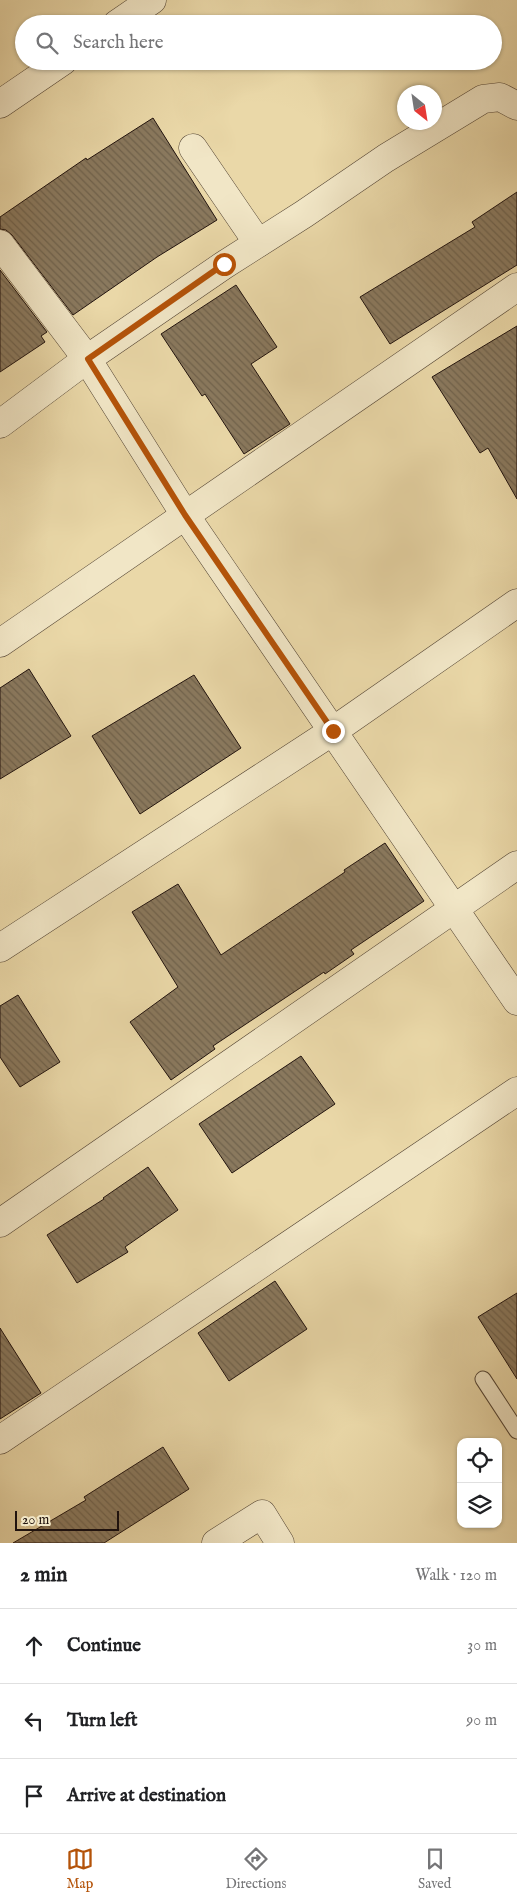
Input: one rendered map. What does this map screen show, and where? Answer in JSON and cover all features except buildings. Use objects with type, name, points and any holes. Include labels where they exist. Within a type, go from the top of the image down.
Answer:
[{"type":"street","points":[[131,15],[152,0]]},
{"type":"street","points":[[0,104],[50,70]]},
{"type":"street","points":[[0,424],[88,359],[224,264],[386,158],[483,99],[500,97],[517,106]]},
{"type":"street","points":[[193,148],[258,243]]},
{"type":"street","points":[[0,244],[88,359],[185,515],[517,1001]]},
{"type":"street","points":[[0,643],[517,287]]},
{"type":"street","points":[[0,948],[333,731],[517,603]]},
{"type":"street","points":[[0,1223],[517,865]]},
{"type":"street","points":[[0,1440],[517,1091]]},
{"type":"street","points":[[216,1543],[262,1514],[280,1543]]},
{"type":"lane","points":[[483,1379],[517,1431]]},
{"type":"route","points":[[224,264],[88,359],[185,515],[333,731]]}]
